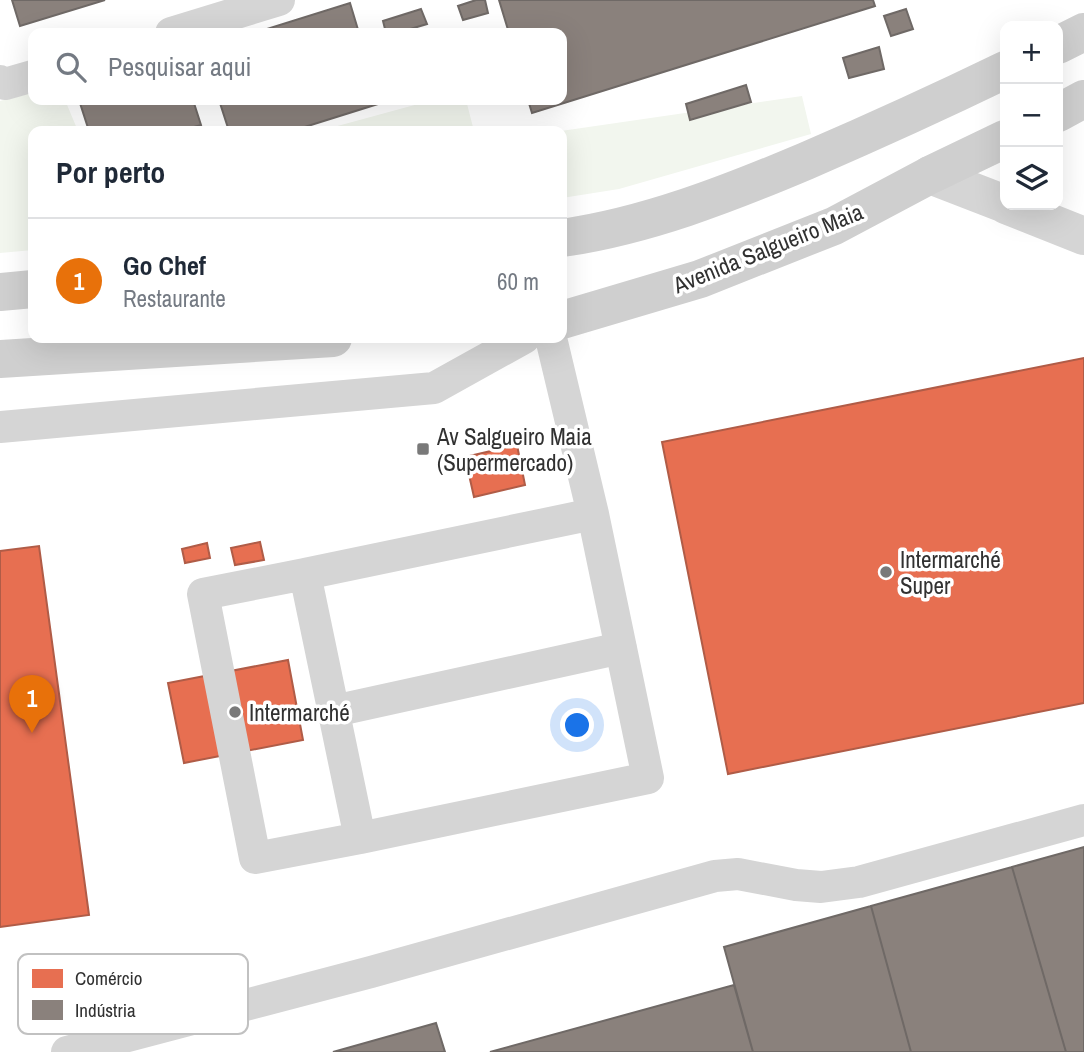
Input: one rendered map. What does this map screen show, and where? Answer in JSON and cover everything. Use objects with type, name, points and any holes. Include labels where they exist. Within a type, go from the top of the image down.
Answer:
[{"type":"street","points":[[1063,42],[1084,32]]},
{"type":"street","points":[[567,237],[589,234],[678,209],[744,187],[912,116],[1000,72]]},
{"type":"street","points":[[1063,110],[1084,99]]},
{"type":"street","name":"Avenida Salgueiro Maia","points":[[567,319],[700,279],[834,226],[1000,141]]},
{"type":"street","points":[[930,175],[1000,203]]},
{"type":"street","points":[[1019,210],[1084,236]]},
{"type":"street","points":[[0,292],[28,289]]},
{"type":"street","points":[[0,359],[254,343]]},
{"type":"lane","points":[[187,28],[279,0]]},
{"type":"lane","points":[[0,81],[5,84],[28,77]]},
{"type":"lane","points":[[0,427],[434,388],[515,343]]},
{"type":"lane","points":[[552,343],[593,514],[648,778],[255,858],[203,594],[593,514]]},
{"type":"lane","points":[[305,574],[360,838]]},
{"type":"lane","points":[[334,710],[621,648]]},
{"type":"lane","points":[[248,1004],[715,877],[738,874],[821,887],[846,884],[1084,820]]},
{"type":"lane","points":[[67,1052],[135,1034]]},
{"type":"shaded area","points":[[28,93],[28,105],[67,105],[76,126],[28,126],[28,250],[0,253],[0,101]]},
{"type":"shaded area","points":[[802,96],[811,134],[619,189],[567,197],[567,130]]},
{"type":"shaded area","points":[[415,105],[467,105],[473,126],[337,126]]},
{"type":"building: Comércio","name":"Intermarché Super","points":[[1084,358],[1084,703],[728,774],[662,442]]},
{"type":"building: Comércio","points":[[517,445],[525,485],[474,497],[465,457]]},
{"type":"building: Comércio","points":[[260,542],[264,560],[235,565],[231,548]]},
{"type":"building: Comércio","points":[[207,543],[210,558],[185,563],[182,549]]},
{"type":"building: Comércio","points":[[39,546],[89,915],[0,927],[0,551]]},
{"type":"building: Comércio","points":[[288,660],[303,740],[184,763],[168,683]]},
{"type":"building: Indústria","points":[[12,0],[105,0],[20,26]]},
{"type":"building: Indústria","points":[[485,0],[488,13],[463,20],[458,6]]},
{"type":"building: Indústria","points":[[499,0],[873,0],[875,6],[567,102],[567,28],[507,28]]},
{"type":"building: Indústria","points":[[350,3],[358,28],[270,28]]},
{"type":"building: Indústria","points":[[421,9],[427,24],[414,28],[385,28],[383,21]]},
{"type":"building: Indústria","points":[[906,9],[913,29],[891,36],[884,16]]},
{"type":"building: Indústria","points":[[879,47],[884,69],[849,78],[843,58]]},
{"type":"building: Indústria","points":[[746,85],[751,102],[690,120],[686,104]]},
{"type":"building: Indústria","points":[[81,105],[195,105],[201,125],[198,126],[87,126]]},
{"type":"building: Indústria","points":[[221,105],[375,105],[308,126],[227,126]]},
{"type":"building: Indústria","points":[[530,105],[558,105],[532,113]]},
{"type":"building: Indústria","points":[[1084,847],[1084,1052],[1066,1052],[1012,867]]},
{"type":"building: Indústria","points":[[1012,867],[1066,1052],[911,1052],[871,906]]},
{"type":"building: Indústria","points":[[871,906],[911,1052],[753,1052],[724,947]]},
{"type":"building: Indústria","points":[[734,985],[753,1052],[490,1052]]},
{"type":"building: Indústria","points":[[436,1023],[445,1052],[333,1052]]},
{"type":"place","name":"Av Salgueiro Maia (Supermercado)","points":[[423,449]]},
{"type":"place","name":"Intermarché Super","points":[[886,572]]},
{"type":"place","name":"Intermarché","points":[[235,712]]},
{"type":"place","name":"Go Chef","points":[[32,733]]}]
